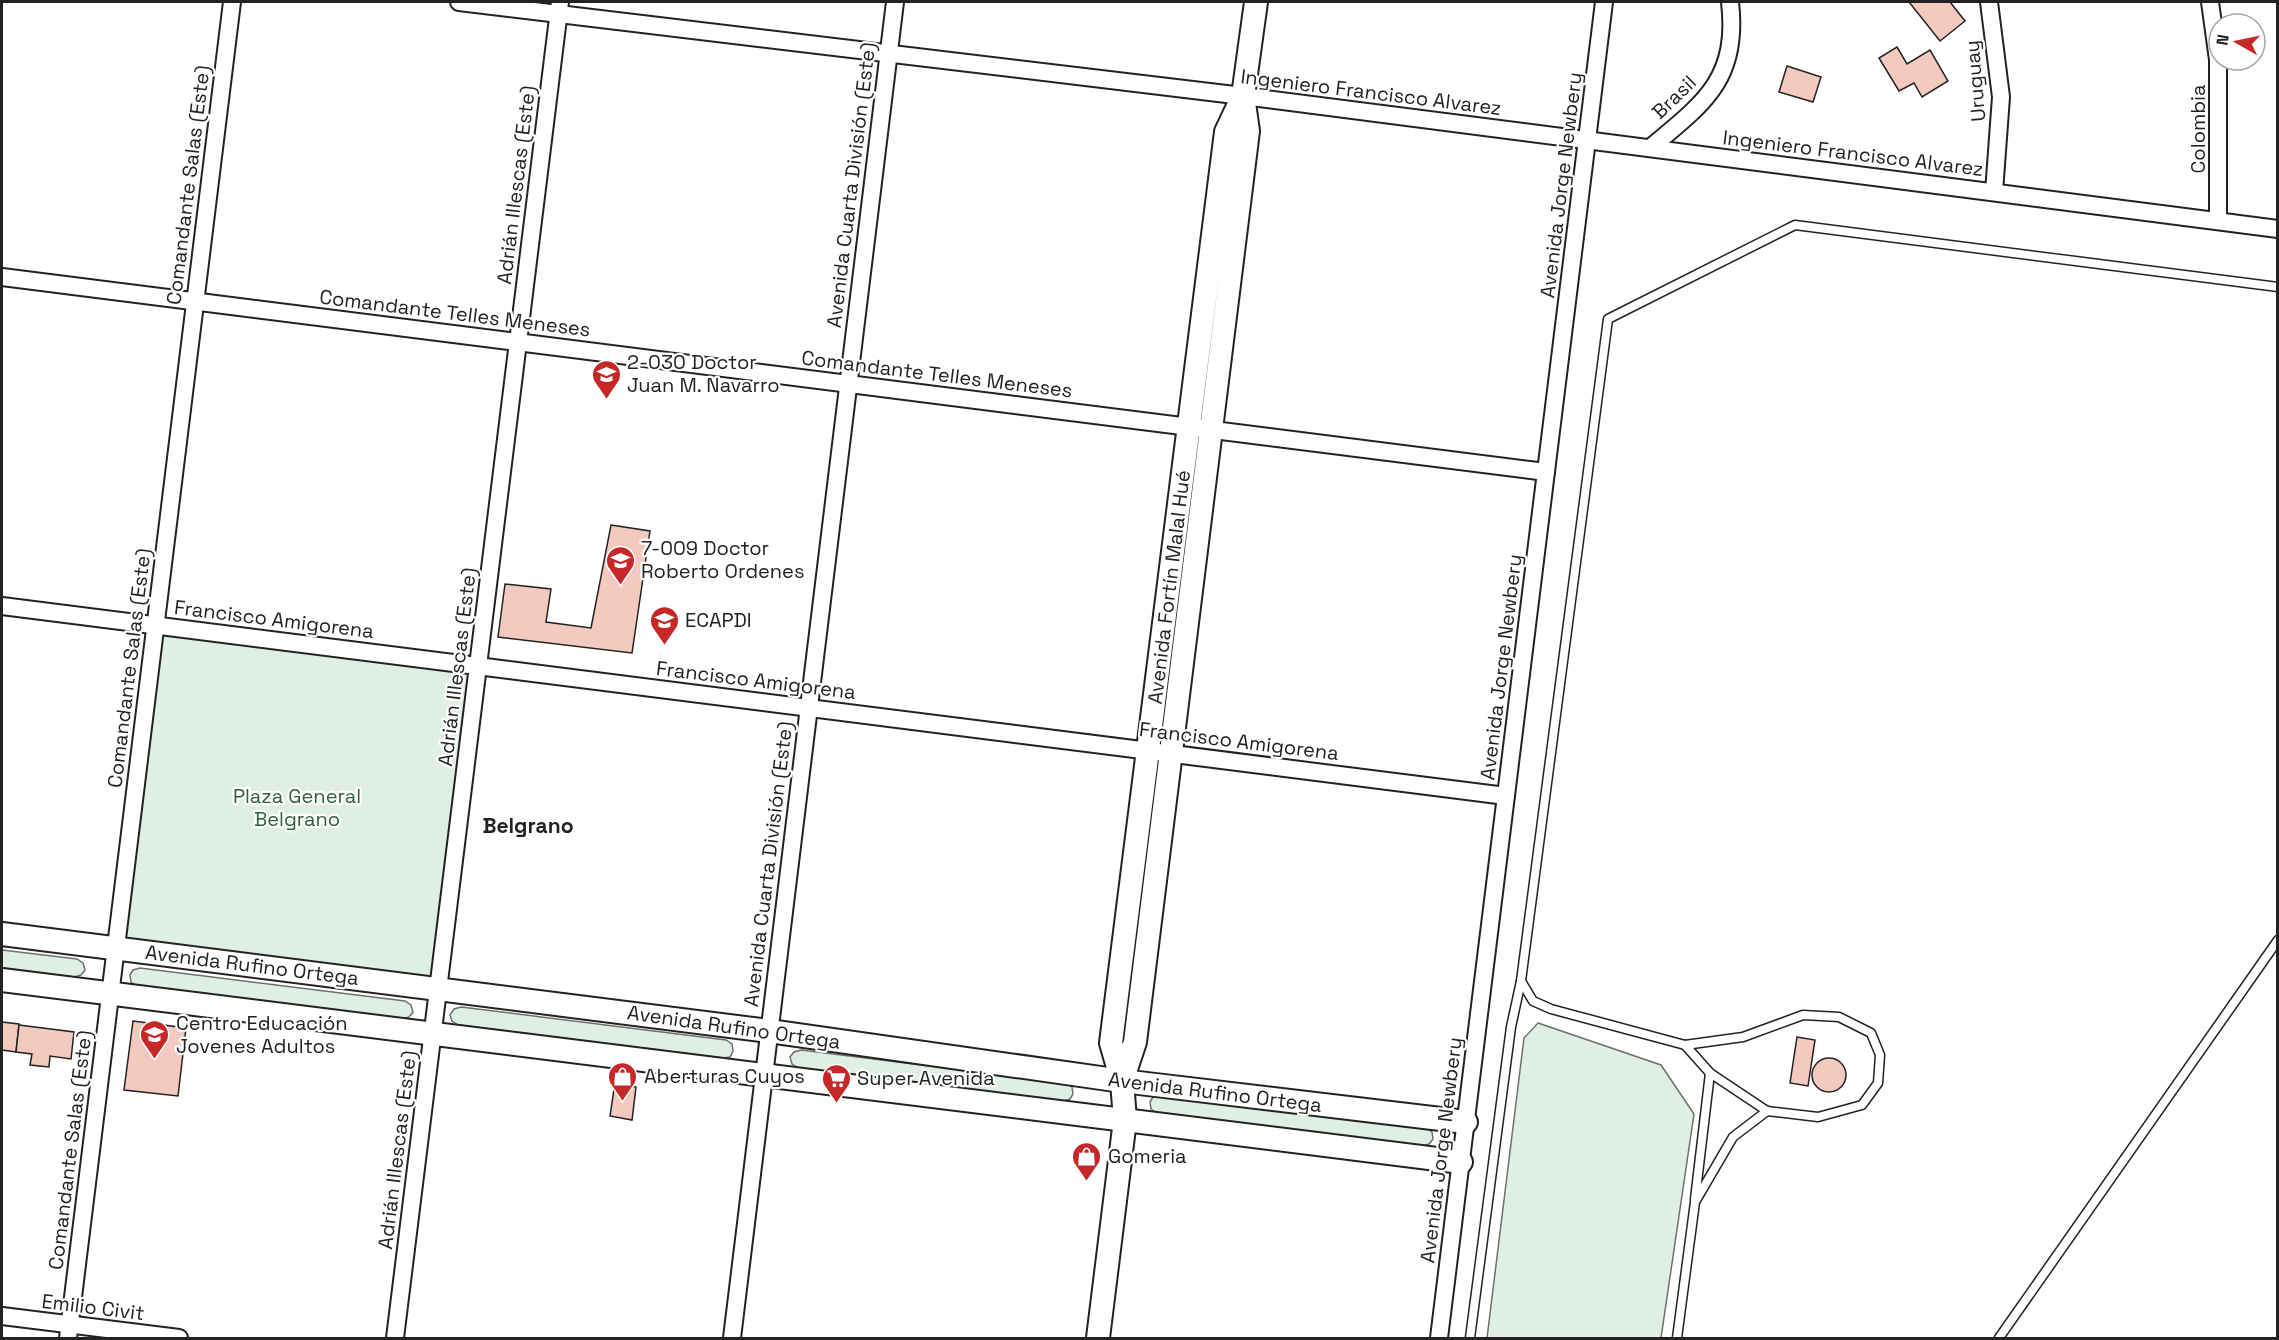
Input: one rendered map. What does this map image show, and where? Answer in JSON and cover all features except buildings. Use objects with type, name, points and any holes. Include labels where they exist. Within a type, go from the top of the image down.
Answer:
[{"type":"main road","name":"Avenida Fortín Malal Hué","points":[[1122,1081],[1135,1042],[1171,754],[1226,132],[1243,96],[1256,2]]},
{"type":"main road","name":"Avenida Fortín Malal Hué","points":[[1098,1338],[1125,1120],[1122,1081],[1111,1043],[1148,751],[1200,428]]},
{"type":"main road","name":"Avenida Rufino Ortega","points":[[2,933],[769,1031],[1122,1081],[1466,1122]]},
{"type":"main road","name":"Avenida Rufino Ortega","points":[[2,980],[1461,1162]]},
{"type":"street","name":"Comandante Salas (Este)","points":[[69,1332],[232,2]]},
{"type":"street","name":"Ingeniero Francisco Alvarez","points":[[459,2],[559,8],[888,54],[1243,96],[2277,229]]},
{"type":"street","name":"Avenida Cuarta División (Este)","points":[[732,1338],[895,2]]},
{"type":"street","name":"Avenida Jorge Newbery","points":[[1439,1338],[1605,2]]},
{"type":"street","name":"Brasil","points":[[1650,148],[1699,106],[1712,91],[1730,49],[1730,2]]},
{"type":"street","name":"Uruguay","points":[[1989,2],[2001,97],[1994,192]]},
{"type":"street","name":"Colombia","points":[[2210,2],[2218,60],[2218,221]]},
{"type":"street","name":"Adrián Illescas (Este)","points":[[395,1338],[559,8]]},
{"type":"street","name":"Comandante Telles Meneses","points":[[2,277],[1546,472]]},
{"type":"street","name":"Francisco Amigorena","points":[[2,606],[1506,796]]},
{"type":"street","name":"Emilio Civit","points":[[2,1316],[69,1332],[179,1338]]},
{"type":"lane","points":[[1470,1338],[1511,1027],[1521,981],[1608,319],[1795,225],[2277,287]]},
{"type":"lane","points":[[1999,1338],[2277,939]]},
{"type":"lane","points":[[1521,981],[1533,1001],[1551,1010],[1685,1045],[1743,1036],[1803,1015],[1839,1017],[1871,1034],[1880,1055],[1878,1083],[1862,1105],[1818,1117],[1767,1111],[1710,1073],[1685,1045]]},
{"type":"lane","points":[[1677,1338],[1710,1073]]},
{"type":"lane","points":[[1695,1202],[1733,1137],[1767,1111]]},
{"type":"green space","name":"Plaza General Belgrano","points":[[155,625],[478,666],[439,989],[117,948]]},
{"type":"green space","points":[[2,950],[77,959],[83,963],[85,970],[81,975],[74,977],[2,968]]},
{"type":"green space","points":[[140,968],[405,1001],[411,1005],[413,1012],[409,1017],[402,1019],[137,986],[131,982],[130,975],[133,970]]},
{"type":"green space","points":[[461,1007],[726,1040],[732,1044],[733,1051],[730,1057],[723,1058],[458,1025],[452,1021],[450,1015],[454,1009]]},
{"type":"green space","points":[[1538,1023],[1661,1065],[1694,1114],[1661,1338],[1487,1338],[1524,1038]]},
{"type":"green space","points":[[801,1050],[1066,1083],[1072,1087],[1073,1094],[1070,1099],[1063,1101],[798,1068],[792,1064],[790,1057],[794,1052]]},
{"type":"green space","points":[[1160,1095],[1426,1128],[1432,1132],[1433,1139],[1429,1144],[1423,1146],[1157,1113],[1151,1109],[1150,1102],[1153,1097]]},
{"type":"place","name":"2-030 Doctor Juan M. Navarro","points":[[606,400]]},
{"type":"place","name":"7-009 Doctor Roberto Ordenes","points":[[620,586]]},
{"type":"place","name":"ECAPDI","points":[[664,646]]},
{"type":"place","name":"Centro Educación Jovenes Adultos","points":[[155,1060]]},
{"type":"place","name":"Aberturas Cuyos","points":[[623,1102]]},
{"type":"place","name":"Super Avenida","points":[[836,1104]]},
{"type":"place","name":"Gomeria","points":[[1087,1182]]},
{"type":"district","name":"Belgrano","points":[[528,826]]}]
